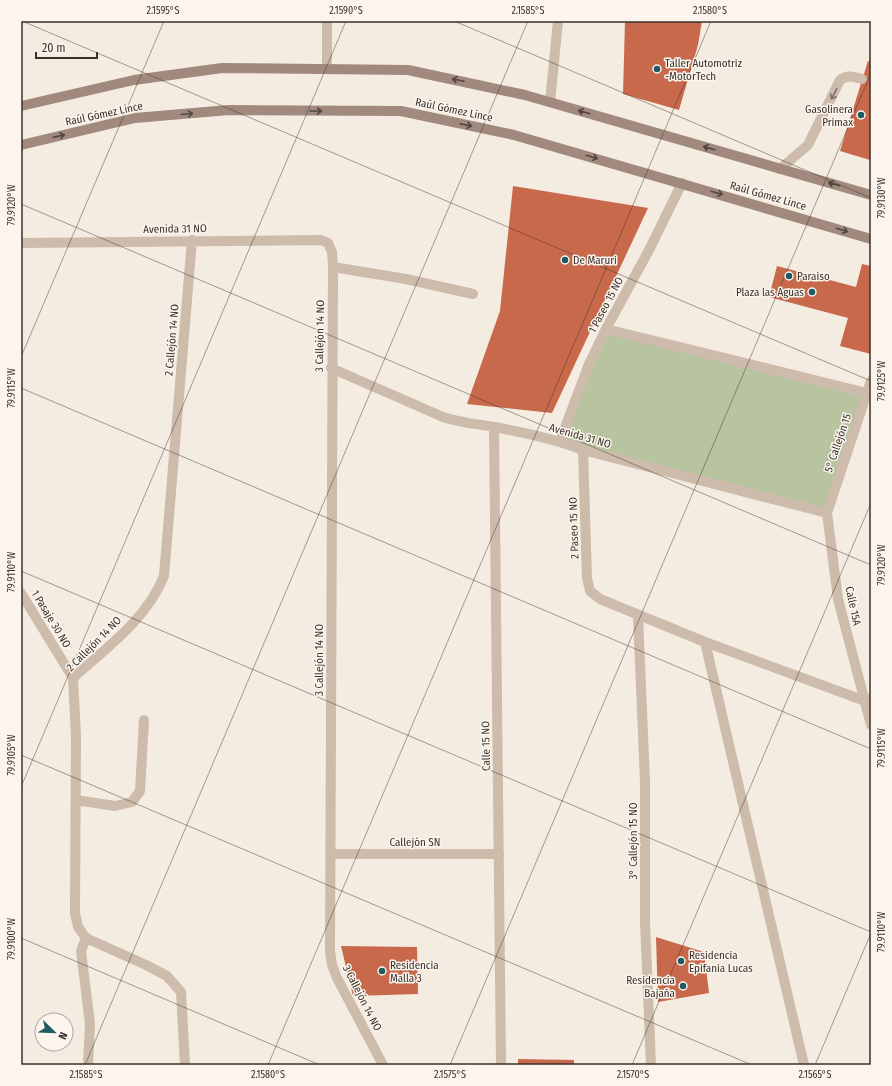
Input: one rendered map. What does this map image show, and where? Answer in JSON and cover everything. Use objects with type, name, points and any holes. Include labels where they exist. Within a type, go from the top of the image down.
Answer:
[{"type":"main road","points":[[21,106],[134,80],[222,68],[408,70],[550,102],[871,195]]},
{"type":"main road","name":"Raúl Gómez Lince","points":[[21,145],[135,118],[229,110],[401,111],[514,135],[871,238]]},
{"type":"street","points":[[327,21],[327,69]]},
{"type":"street","points":[[550,102],[558,21]]},
{"type":"street","points":[[780,169],[808,145],[840,80],[845,76],[862,79]]},
{"type":"street","name":"1 Paseo 15 NO","points":[[560,441],[589,364],[606,329],[649,250],[682,183]]},
{"type":"street","name":"Avenida 31 NO","points":[[21,243],[192,240],[321,240],[328,243]]},
{"type":"street","name":"2 Callejón 14 NO","points":[[86,938],[78,927],[75,913],[76,736],[73,678],[146,610],[157,593],[164,576],[192,240]]},
{"type":"street","name":"3 Callejón 14 NO","points":[[328,243],[332,252],[333,267],[331,368],[330,854],[332,965],[336,978],[383,1065]]},
{"type":"street","points":[[333,267],[406,279],[473,294]]},
{"type":"street","points":[[606,329],[867,393]]},
{"type":"street","name":"Avenida 31 NO","points":[[331,368],[443,417],[462,423],[494,427],[560,441],[583,450],[827,513]]},
{"type":"street","name":"5° Callejón 15","points":[[827,513],[871,381]]},
{"type":"street","name":"Calle 15 NO","points":[[494,427],[502,1065]]},
{"type":"street","name":"2 Paseo 15 NO","points":[[583,450],[587,578],[590,591],[600,600],[638,616]]},
{"type":"street","name":"Calle 15A","points":[[827,513],[838,599],[868,699],[871,725]]},
{"type":"street","name":"1 Pasaje 30 NO","points":[[21,593],[73,678]]},
{"type":"street","points":[[638,616],[705,642],[868,699]]},
{"type":"street","name":"3° Callejón 15 NO","points":[[638,616],[645,782],[646,922],[651,1065]]},
{"type":"street","points":[[705,642],[804,1065]]},
{"type":"street","points":[[76,800],[115,806],[132,802],[140,791],[144,720]]},
{"type":"street","name":"Callejón SN","points":[[330,854],[499,854]]},
{"type":"street","points":[[88,1065],[90,1024],[81,951],[86,938],[146,965],[166,976],[181,992],[185,1065]]},
{"type":"green space","points":[[606,329],[867,393],[827,513],[560,441]]},
{"type":"building","name":"Taller Automotriz -MotorTech","points":[[625,21],[702,21],[698,45],[679,110],[623,94]]},
{"type":"building","name":"Gasolinera Primax","points":[[868,61],[871,62],[870,160],[840,151]]},
{"type":"building","name":"De Maruri","points":[[513,186],[648,208],[552,413],[467,404],[500,311]]},
{"type":"building","name":"Plaza las Aguas","points":[[862,264],[871,266],[871,354],[840,346],[848,318],[769,297],[777,266],[856,287]]},
{"type":"building","points":[[656,937],[704,952],[709,993],[658,1002]]},
{"type":"building","name":"Residencia Malla 3","points":[[341,946],[417,947],[418,994],[353,996]]},
{"type":"building","points":[[518,1059],[574,1060],[574,1065],[518,1065]]},
{"type":"place","name":"Taller Automotriz -MotorTech","points":[[657,69]]},
{"type":"place","name":"Gasolinera Primax","points":[[861,115]]},
{"type":"place","name":"De Maruri","points":[[565,260]]},
{"type":"place","name":"Paraiso","points":[[789,276]]},
{"type":"place","name":"Plaza las Aguas","points":[[812,292]]},
{"type":"place","name":"Residencia Epifania Lucas","points":[[681,961]]},
{"type":"place","name":"Residencia Malla 3","points":[[382,971]]},
{"type":"place","name":"Residencia Bajaña","points":[[683,986]]}]
